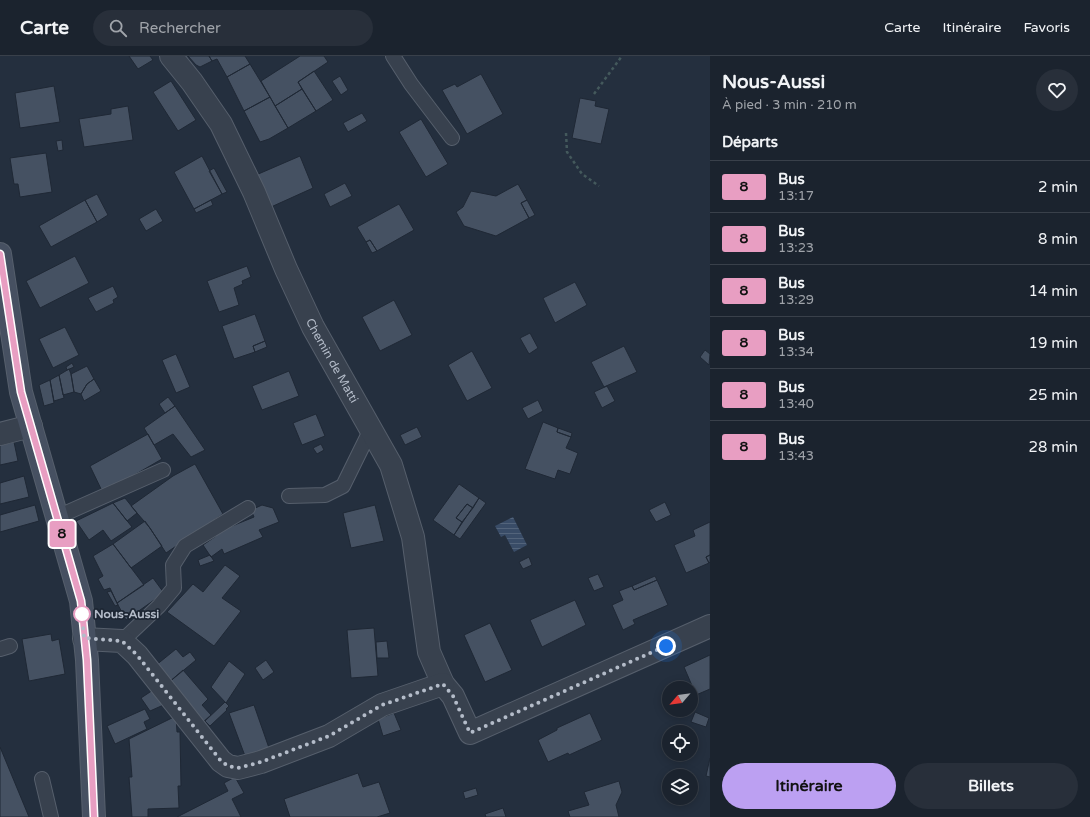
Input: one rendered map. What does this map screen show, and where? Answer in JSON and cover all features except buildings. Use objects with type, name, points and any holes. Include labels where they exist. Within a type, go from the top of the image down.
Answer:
[{"type":"street","name":"Chemin de Matti","points":[[170,56],[196,88],[221,124],[254,192],[286,269],[313,327],[391,466],[413,537],[429,652],[443,684],[453,696],[470,733],[710,626]]},
{"type":"street","points":[[0,254],[21,392],[81,601],[94,817]]},
{"type":"street","points":[[0,434],[31,426]]},
{"type":"street","points":[[84,638],[122,641],[137,655],[221,761],[228,766],[238,768],[261,762],[329,736],[382,705],[443,684]]},
{"type":"lane","points":[[393,56],[410,84],[452,138]]},
{"type":"lane","points":[[289,496],[324,495],[343,486],[371,429]]},
{"type":"lane","points":[[57,518],[163,470]]},
{"type":"lane","points":[[122,641],[159,606],[174,588],[173,565],[185,546],[248,508]]},
{"type":"lane","points":[[42,779],[51,817]]},
{"type":"path","points":[[594,94],[622,56]]},
{"type":"path","points":[[566,133],[567,152],[582,174],[599,186]]},
{"type":"water","points":[[513,517],[527,545],[514,552],[505,535],[501,537],[495,526]]},
{"type":"bus line","name":"8","points":[[0,254],[21,392],[81,601],[87,660],[94,817]]},
{"type":"place","name":"Nous-Aussi","points":[[82,614]]},
{"type":"route","points":[[82,614],[84,638],[122,641],[137,655],[221,761],[228,766],[238,768],[261,762],[329,736],[360,716],[382,705],[410,694],[443,684],[453,696],[470,733],[666,646]]}]
